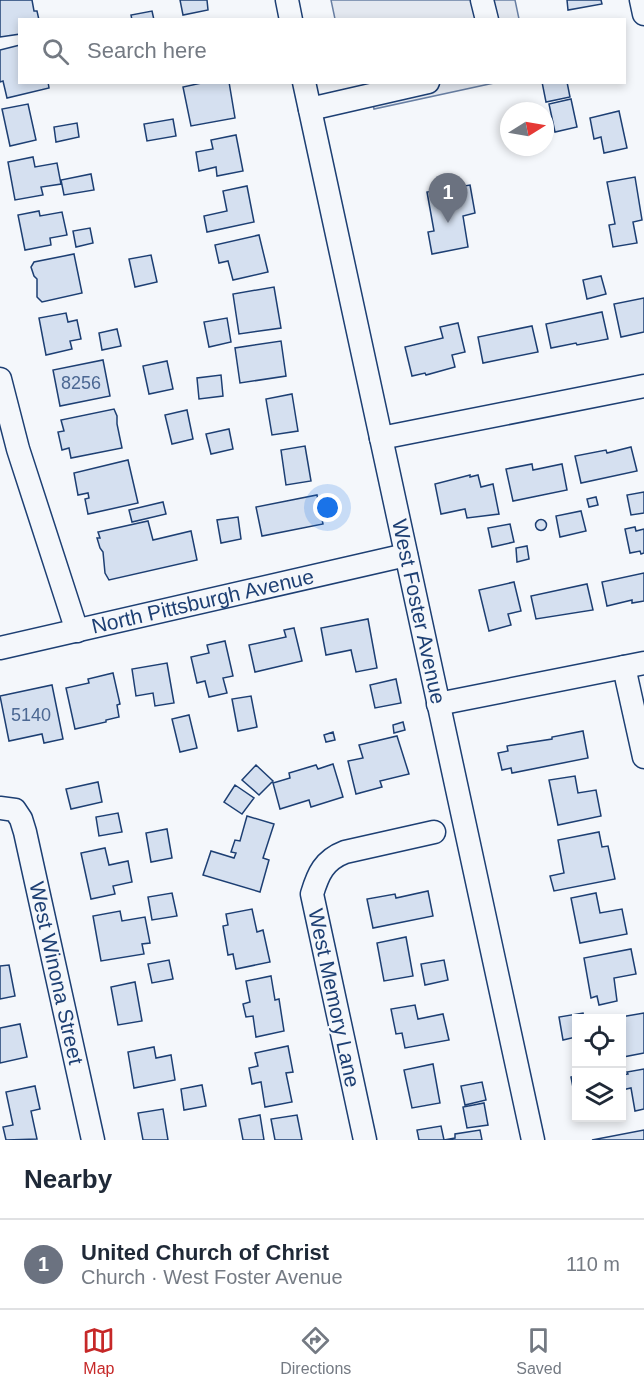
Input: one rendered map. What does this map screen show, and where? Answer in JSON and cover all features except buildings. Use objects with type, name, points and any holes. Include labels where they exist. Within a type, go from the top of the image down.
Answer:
[{"type":"street","points":[[287,0],[291,18]]},
{"type":"street","points":[[482,0],[486,18]]},
{"type":"street","points":[[641,0],[644,14]]},
{"type":"street","name":"West Foster Avenue","points":[[304,84],[533,1140]]},
{"type":"street","points":[[310,109],[419,84]]},
{"type":"street","points":[[0,379],[18,449],[77,631]]},
{"type":"street","points":[[381,438],[644,386]]},
{"type":"street","name":"North Pittsburgh Avenue","points":[[0,648],[406,555]]},
{"type":"street","points":[[438,704],[634,665],[644,757]]},
{"type":"street","name":"West Winona Street","points":[[8,809],[21,819],[25,832],[93,1140]]},
{"type":"street","name":"West Memory Lane","points":[[365,1140],[312,894],[316,881],[332,857],[434,832]]},
{"type":"shaded area","points":[[331,0],[515,0],[519,18],[335,18]]},
{"type":"shaded area","points":[[369,84],[489,84],[374,109]]},
{"type":"place","name":"United Church of Christ","points":[[448,223]]}]
